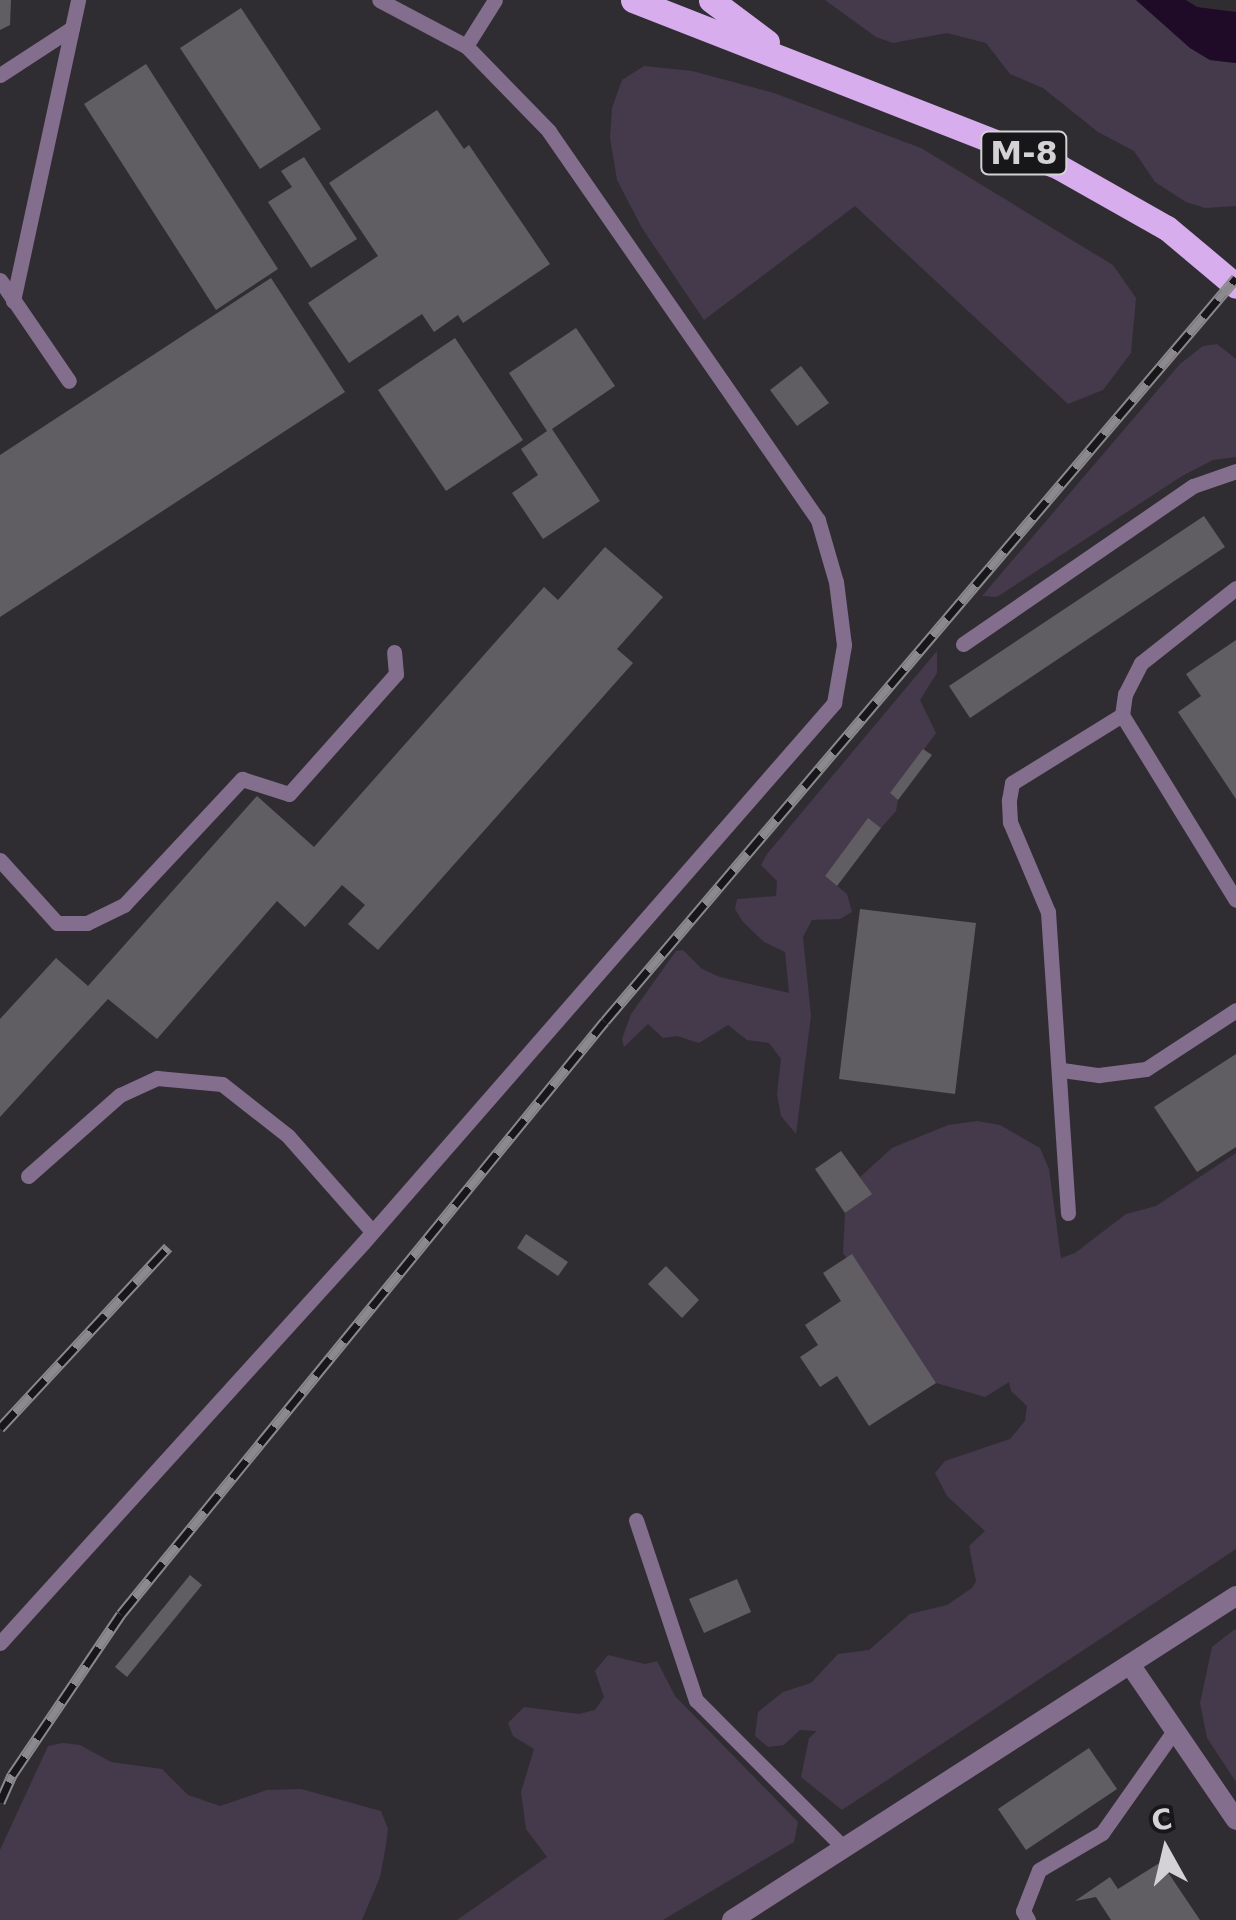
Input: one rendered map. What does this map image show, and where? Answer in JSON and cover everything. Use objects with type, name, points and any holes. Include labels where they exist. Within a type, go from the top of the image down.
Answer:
[{"type":"main road","name":"М-8","points":[[633,0],[1059,167],[1167,228],[1236,286]]},
{"type":"main road","name":"М-8","points":[[710,0],[791,60]]},
{"type":"street","points":[[732,1920],[1236,1596]]},
{"type":"street","points":[[1130,1666],[1236,1820]]},
{"type":"lane","points":[[14,301],[78,0]]},
{"type":"lane","points":[[0,1643],[371,1230],[834,704],[844,646],[836,582],[818,520],[549,131],[466,46],[379,0]]},
{"type":"lane","points":[[466,46],[494,0]]},
{"type":"lane","points":[[0,74],[72,28]]},
{"type":"lane","points":[[0,280],[69,381]]},
{"type":"lane","points":[[963,644],[1193,486],[1236,471]]},
{"type":"lane","points":[[1236,588],[1141,663],[1125,694],[1122,715],[1236,900]]},
{"type":"lane","points":[[0,860],[57,922],[87,923],[124,905],[242,779],[289,794],[396,674],[394,652]]},
{"type":"lane","points":[[1068,1213],[1062,1070],[1048,912],[1010,822],[1012,782],[1122,715]]},
{"type":"lane","points":[[1062,1070],[1099,1075],[1146,1069],[1236,1010]]},
{"type":"lane","points":[[28,1176],[120,1095],[158,1078],[222,1084],[288,1136],[371,1230]]},
{"type":"lane","points":[[636,1520],[696,1700],[844,1848]]},
{"type":"lane","points":[[1028,1920],[1023,1911],[1039,1870],[1102,1833],[1176,1728]]},
{"type":"shaded area","points":[[825,0],[1136,0],[1190,48],[1210,60],[1236,63],[1236,206],[1205,208],[1186,202],[1155,182],[1134,151],[1098,132],[1043,88],[1010,74],[986,43],[947,33],[893,43],[876,37]]},
{"type":"shaded area","points":[[1136,0],[1186,0],[1197,7],[1236,12],[1236,63],[1210,60],[1190,48]]},
{"type":"shaded area","points":[[644,66],[692,71],[774,93],[921,148],[1113,265],[1136,298],[1131,353],[1103,390],[1068,404],[855,206],[704,320],[642,228],[617,180],[610,138],[612,108],[622,80]]},
{"type":"shaded area","points":[[1217,344],[1236,359],[1236,457],[1213,460],[1182,476],[997,597],[982,596],[1180,364],[1203,346]]},
{"type":"shaded area","points":[[937,651],[937,673],[920,700],[936,733],[891,794],[898,800],[896,811],[881,828],[868,819],[825,876],[847,894],[852,912],[840,919],[812,920],[803,937],[811,1016],[796,1134],[781,1116],[777,1094],[781,1059],[769,1043],[747,1040],[728,1025],[699,1043],[677,1036],[663,1038],[648,1024],[624,1047],[622,1039],[631,1014],[676,951],[683,950],[702,969],[720,977],[789,993],[785,952],[764,942],[743,922],[735,909],[737,899],[776,896],[777,881],[761,865],[767,854]]},
{"type":"shaded area","points":[[977,1121],[1000,1125],[1040,1148],[1049,1169],[1061,1258],[1075,1253],[1126,1214],[1156,1206],[1236,1153],[1236,1549],[842,1810],[801,1777],[809,1738],[817,1731],[800,1730],[784,1745],[768,1747],[755,1736],[758,1712],[783,1692],[811,1683],[838,1654],[869,1650],[910,1614],[947,1605],[972,1588],[976,1581],[969,1546],[985,1531],[947,1496],[935,1473],[945,1461],[1010,1439],[1025,1421],[1027,1406],[1011,1391],[1009,1382],[985,1397],[936,1383],[843,1253],[845,1213],[871,1194],[860,1177],[892,1148],[948,1125]]},
{"type":"shaded area","points":[[1235,1629],[1236,1782],[1207,1738],[1200,1703],[1212,1647]]},
{"type":"shaded area","points":[[608,1655],[645,1664],[657,1661],[675,1696],[798,1822],[794,1842],[663,1920],[457,1920],[547,1857],[526,1829],[521,1792],[534,1749],[513,1736],[508,1723],[524,1707],[579,1714],[595,1710],[604,1697],[595,1671]]},
{"type":"shaded area","points":[[80,1745],[111,1762],[162,1769],[188,1795],[220,1806],[267,1790],[301,1789],[381,1811],[388,1829],[386,1845],[380,1877],[362,1920],[0,1920],[0,1850],[48,1746]]},
{"type":"building","points":[[0,0],[11,0],[10,25],[0,30]]},
{"type":"building","points":[[241,8],[321,129],[260,169],[180,48]]},
{"type":"building","points":[[146,64],[278,269],[216,310],[84,104]]},
{"type":"building","points":[[437,110],[464,149],[469,145],[550,264],[463,323],[458,315],[434,332],[422,314],[349,363],[308,303],[378,256],[329,183]]},
{"type":"building","points":[[304,157],[357,239],[311,268],[268,202],[292,187],[281,171]]},
{"type":"building","points":[[271,278],[345,392],[0,617],[0,455]]},
{"type":"building","points":[[576,328],[615,386],[552,429],[600,501],[543,539],[512,493],[538,475],[521,449],[547,431],[509,373]]},
{"type":"building","points":[[455,338],[523,440],[446,491],[378,390]]},
{"type":"building","points":[[801,366],[829,403],[797,426],[770,390]]},
{"type":"building","points":[[1204,516],[1225,547],[970,718],[949,686]]},
{"type":"building","points":[[605,547],[663,597],[617,649],[633,663],[378,950],[348,924],[365,905],[342,885],[305,927],[277,901],[157,1039],[108,999],[0,1117],[0,1019],[56,958],[88,986],[257,796],[314,847],[544,587],[558,600]]},
{"type":"building","points":[[1236,640],[1236,799],[1178,712],[1201,696],[1186,674]]},
{"type":"building","points":[[923,749],[932,755],[898,800],[890,793]]},
{"type":"building","points":[[868,818],[881,828],[837,886],[825,876]]},
{"type":"building","points":[[860,909],[976,923],[955,1094],[839,1079]]},
{"type":"building","points":[[1236,1054],[1236,1147],[1197,1172],[1154,1107]]},
{"type":"building","points":[[841,1151],[872,1194],[845,1213],[815,1169]]},
{"type":"building","points":[[526,1234],[568,1262],[558,1276],[517,1248]]},
{"type":"building","points":[[852,1254],[936,1383],[869,1426],[837,1376],[820,1387],[800,1357],[818,1345],[805,1325],[841,1301],[823,1273]]},
{"type":"building","points":[[666,1266],[699,1300],[682,1318],[648,1284]]},
{"type":"building","points":[[190,1575],[202,1585],[127,1677],[115,1667]]},
{"type":"building","points":[[737,1579],[751,1612],[704,1633],[689,1599]]},
{"type":"building","points":[[1089,1748],[1117,1789],[1026,1850],[998,1809]]},
{"type":"building","points":[[1161,1862],[1200,1920],[1111,1920],[1096,1897],[1075,1901],[1110,1877],[1118,1889]]},
{"type":"railway","points":[[0,1802],[12,1775],[121,1614],[605,1021],[1236,278]]},
{"type":"railway","points":[[0,1428],[168,1247]]}]
